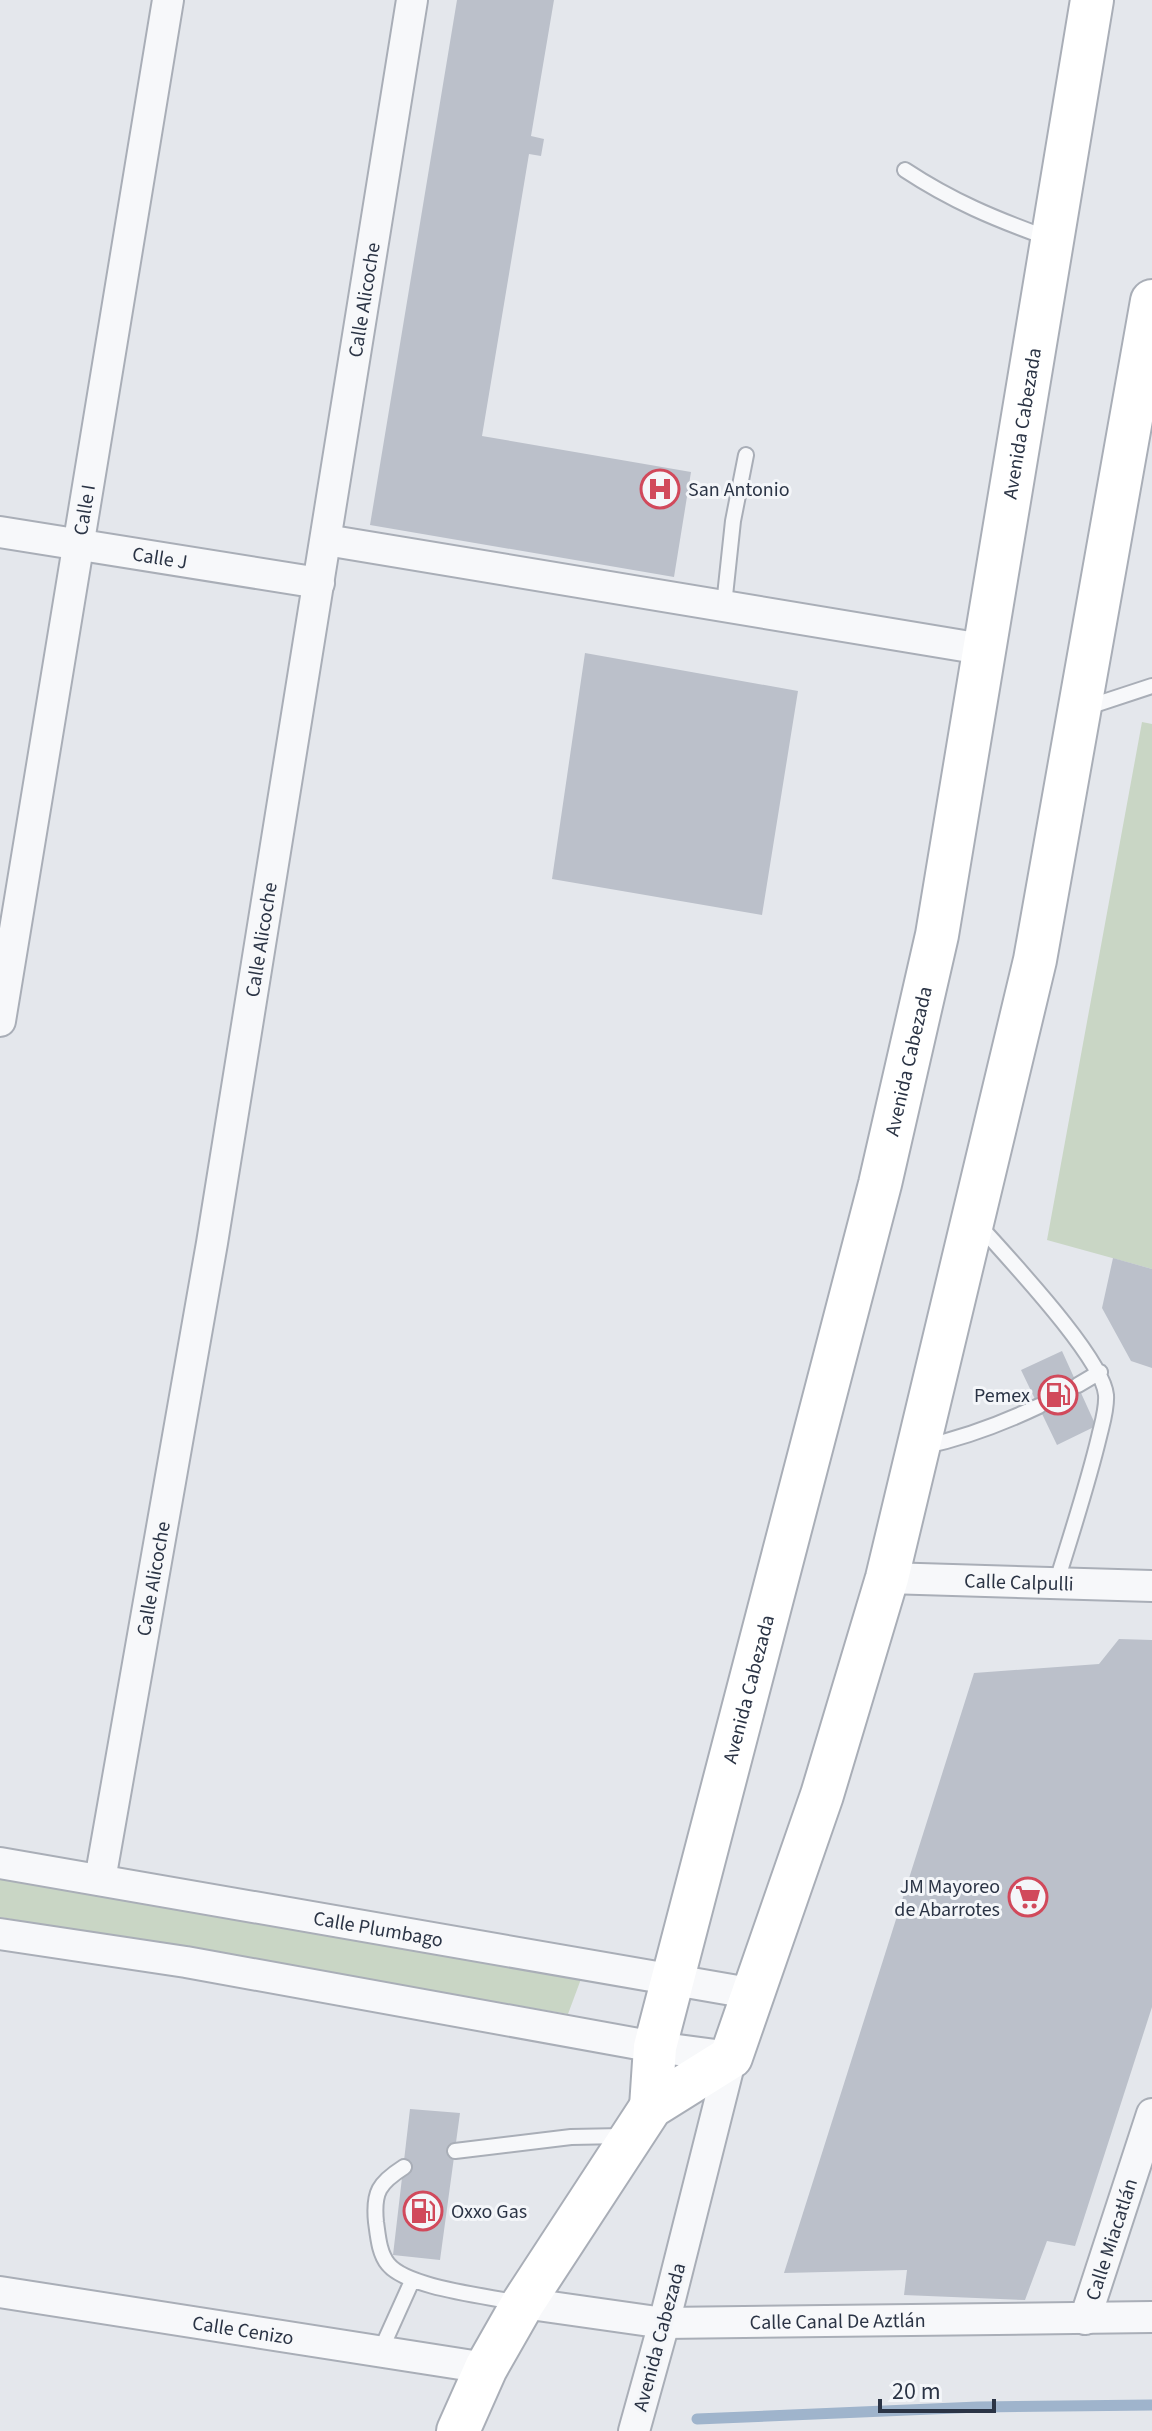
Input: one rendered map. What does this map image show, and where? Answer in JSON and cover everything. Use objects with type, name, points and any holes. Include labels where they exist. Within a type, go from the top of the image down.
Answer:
[{"type":"main road","name":"Avenida Cabezada","points":[[641,2122],[672,1980],[880,1184],[937,935],[1092,0]]},
{"type":"main road","name":"Avenida Cabezada","points":[[458,2431],[486,2368],[523,2303],[641,2122],[731,2057],[822,1795],[887,1578],[1035,960],[1081,709],[1142,421],[1152,301]]},
{"type":"street","name":"Calle I","points":[[0,1021],[168,0]]},
{"type":"street","name":"Calle Alicoche","points":[[100,1880],[212,1243],[412,0]]},
{"type":"street","name":"Calle J","points":[[0,532],[319,583]]},
{"type":"street","points":[[326,540],[982,649]]},
{"type":"street","name":"Calle Calpulli","points":[[887,1578],[1152,1586]]},
{"type":"street","name":"Calle Plumbago","points":[[0,1863],[755,1994]]},
{"type":"street","points":[[0,1934],[186,1962],[655,2047],[731,2057]]},
{"type":"street","name":"Avenida Cabezada","points":[[634,2431],[731,2057]]},
{"type":"street","name":"Calle Miacatlán","points":[[1085,2319],[1152,2114]]},
{"type":"street","name":"Calle Cenizo","points":[[0,2292],[486,2368]]},
{"type":"street","name":"Calle Canal De Aztlán","points":[[523,2303],[664,2323],[1152,2317]]},
{"type":"lane","points":[[905,170],[984,216],[1052,239]]},
{"type":"lane","points":[[724,605],[733,521],[746,455]]},
{"type":"lane","points":[[1081,709],[1152,686]]},
{"type":"lane","points":[[973,1218],[1100,1372],[1106,1396],[1090,1477],[1056,1585]]},
{"type":"lane","points":[[1078,1385],[1100,1372]]},
{"type":"lane","points":[[918,1448],[959,1439],[1039,1406]]},
{"type":"lane","points":[[455,2151],[571,2137],[641,2122]]},
{"type":"lane","points":[[404,2167],[385,2179],[374,2200],[379,2243],[388,2265],[412,2281],[523,2303]]},
{"type":"lane","points":[[380,2352],[412,2281]]},
{"type":"green space","points":[[1142,722],[1152,724],[1152,1269],[1047,1240]]},
{"type":"green space","points":[[0,1877],[581,1979],[568,2014],[0,1917]]},
{"type":"building","points":[[457,0],[554,0],[531,136],[544,139],[541,156],[529,154],[482,436],[691,472],[674,577],[370,525]]},
{"type":"building","points":[[585,653],[798,691],[762,915],[552,879]]},
{"type":"building","points":[[1113,1258],[1152,1269],[1152,1368],[1131,1361],[1102,1308]]},
{"type":"building","name":"Pemex","points":[[1062,1351],[1096,1426],[1057,1445],[1021,1370]]},
{"type":"building","points":[[1119,1639],[1152,1640],[1152,2007],[1075,2246],[1047,2241],[1025,2300],[904,2295],[907,2270],[784,2273],[974,1673],[1099,1664]]},
{"type":"building","name":"Oxxo Gas","points":[[410,2109],[460,2113],[440,2260],[393,2255]]},
{"type":"waterway","points":[[697,2419],[978,2407],[1152,2405]]},
{"type":"place","name":"San Antonio","points":[[660,489]]},
{"type":"place","name":"Pemex","points":[[1058,1395]]},
{"type":"place","name":"JM Mayoreo de Abarrotes","points":[[1028,1897]]},
{"type":"place","name":"Oxxo Gas","points":[[423,2211]]}]
